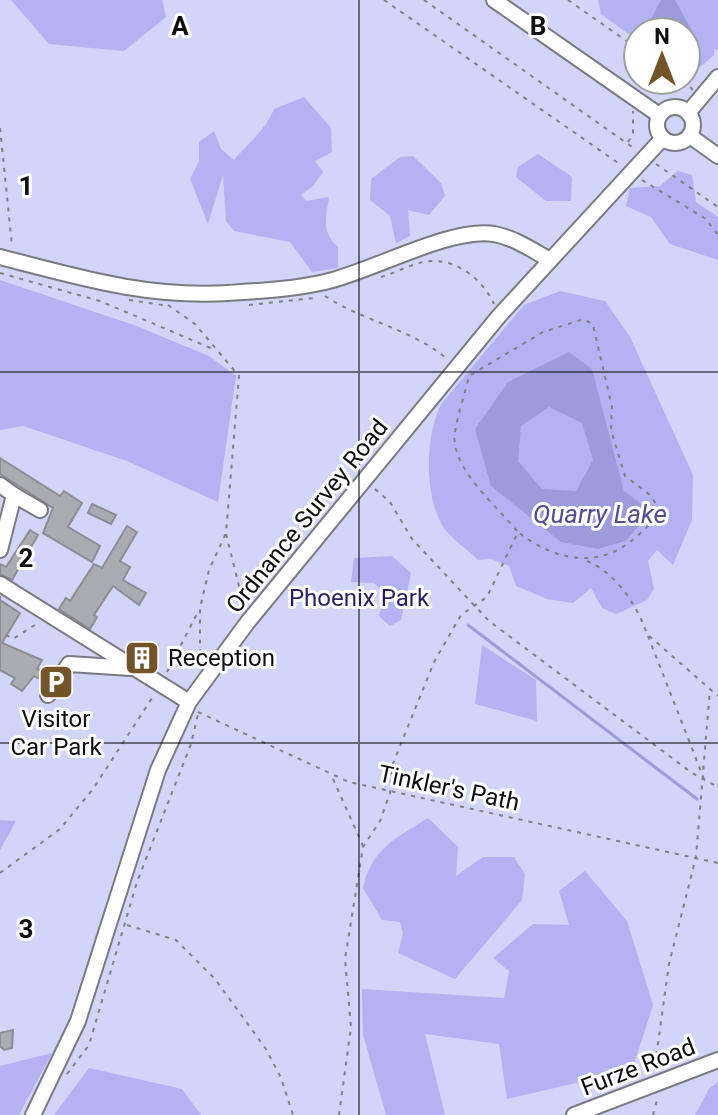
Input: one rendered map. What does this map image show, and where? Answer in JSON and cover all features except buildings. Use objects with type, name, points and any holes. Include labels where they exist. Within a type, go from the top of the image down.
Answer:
[{"type":"street","points":[[494,0],[659,115]]},
{"type":"street","points":[[702,91],[718,77]]},
{"type":"street","points":[[688,113],[698,96]]},
{"type":"street","points":[[673,107],[688,113],[693,127],[690,136],[675,144],[662,139],[656,126],[659,115],[673,107]]},
{"type":"street","points":[[690,136],[718,156]]},
{"type":"street","name":"Ordnance Survey Road","points":[[33,1115],[78,1021],[158,770],[194,708],[202,686],[247,623],[458,367],[550,260],[662,139]]},
{"type":"street","points":[[7,259],[129,290],[175,295],[287,288],[325,282],[469,234],[494,234],[518,242],[550,260]]},
{"type":"street","points":[[0,485],[40,510]]},
{"type":"street","points":[[0,550],[14,495]]},
{"type":"street","points":[[0,584],[194,708]]},
{"type":"street","points":[[48,695],[69,664],[132,668]]},
{"type":"street","name":"Furze Road","points":[[574,1115],[718,1060]]},
{"type":"path","points":[[384,0],[631,172],[706,219],[718,235]]},
{"type":"path","points":[[424,0],[640,153]]},
{"type":"path","points":[[568,0],[622,38]]},
{"type":"path","points":[[626,143],[633,134],[634,109]]},
{"type":"path","points":[[0,128],[7,259]]},
{"type":"path","points":[[651,161],[718,207]]},
{"type":"path","points":[[0,273],[100,301],[214,350]]},
{"type":"path","points":[[323,295],[429,344],[458,367]]},
{"type":"path","points":[[0,873],[69,819],[93,789],[161,685],[200,608],[209,570],[226,533],[239,376],[195,324],[167,305]]},
{"type":"path","points":[[586,561],[621,552],[649,526],[658,507],[650,495],[625,476],[611,430],[612,407],[593,325],[584,319],[543,332],[469,376],[454,434],[457,452],[467,472],[530,542],[603,568],[612,577],[642,619],[705,780]]},
{"type":"path","points":[[364,480],[390,502],[412,539],[489,621],[705,780],[718,786]]},
{"type":"path","points":[[339,1115],[351,1027],[345,959],[363,847],[380,821],[390,793],[392,766],[434,662],[461,615],[487,597],[518,532]]},
{"type":"path","points":[[226,533],[237,569],[247,623]]},
{"type":"path","points":[[200,608],[202,686]]},
{"type":"path","points":[[6,635],[13,639],[48,615]]},
{"type":"path","points":[[647,634],[718,696]]},
{"type":"path","points":[[655,1065],[669,964],[696,857],[705,780],[710,689]]},
{"type":"path","points":[[64,1078],[89,1045],[160,818],[191,744],[194,708]]},
{"type":"path","name":"Tinkler's Path","points":[[194,708],[332,777],[390,793],[718,863]]},
{"type":"path","points":[[332,777],[363,847]]},
{"type":"path","points":[[126,924],[176,940],[215,979],[266,1049],[281,1078],[293,1115]]},
{"type":"path","points":[[653,1115],[662,1083]]},
{"type":"green space","name":"Phoenix Park","points":[[0,0],[718,0],[718,1115],[0,1115]]},
{"type":"shaded area","points":[[11,0],[162,0],[166,17],[124,51],[49,44]]},
{"type":"shaded area","points":[[598,0],[718,0],[718,50],[714,49],[714,55],[702,65],[702,16],[622,16],[622,29],[601,14]]},
{"type":"shaded area","points":[[304,97],[331,128],[332,152],[315,161],[323,172],[313,186],[301,195],[306,201],[329,197],[327,230],[338,247],[338,268],[312,272],[290,242],[234,231],[226,221],[223,175],[208,224],[190,179],[199,161],[199,142],[214,131],[221,149],[234,160],[261,130],[274,109]]},
{"type":"shaded area","points":[[538,154],[572,177],[571,201],[546,201],[516,177],[518,167]]},
{"type":"shaded area","points":[[413,156],[441,183],[445,196],[429,215],[408,210],[410,236],[396,243],[390,216],[370,200],[371,179],[400,157]]},
{"type":"shaded area","points":[[678,171],[692,175],[696,202],[718,217],[718,260],[670,244],[651,217],[626,206],[630,188],[660,186]]},
{"type":"shaded area","points":[[0,280],[134,325],[209,356],[236,376],[218,502],[127,461],[23,426],[0,430]]},
{"type":"shaded area","points":[[560,291],[605,301],[630,337],[693,475],[692,520],[673,565],[657,550],[648,561],[654,589],[647,600],[616,614],[602,608],[591,588],[573,603],[547,599],[516,586],[509,566],[491,559],[478,560],[449,534],[436,512],[432,497],[430,447],[432,430],[442,403],[524,305]]},
{"type":"shaded area","points":[[392,556],[411,573],[401,620],[390,626],[379,616],[385,593],[374,583],[351,582],[354,558]]},
{"type":"shaded area","points":[[482,645],[536,680],[537,721],[475,704]]},
{"type":"shaded area","points":[[428,818],[458,847],[456,876],[483,857],[514,857],[525,874],[522,900],[455,979],[398,953],[403,933],[400,922],[382,920],[363,888],[372,863],[386,846]]},
{"type":"shaded area","points":[[0,820],[16,821],[0,850]]},
{"type":"shaded area","points":[[585,871],[627,921],[653,1005],[632,1070],[507,1099],[499,1044],[425,1034],[445,1115],[386,1115],[363,1035],[362,989],[504,998],[509,971],[493,958],[533,924],[569,925],[559,891]]},
{"type":"shaded area","points":[[52,1053],[19,1115],[0,1115],[0,1066]]},
{"type":"shaded area","points":[[89,1068],[182,1089],[201,1115],[54,1115]]},
{"type":"shaded area","points":[[718,1082],[718,1115],[695,1115],[709,1089]]},
{"type":"water","points":[[661,0],[675,0],[684,16],[653,16]]},
{"type":"water","name":"Quarry Lake","points":[[569,352],[592,369],[624,491],[652,512],[625,541],[598,549],[561,542],[491,486],[475,429],[508,382]],"holes":[[[549,407],[582,423],[593,460],[576,491],[542,489],[518,461],[521,426]]]},
{"type":"waterway","points":[[468,625],[697,799]]},
{"type":"place","name":"Reception","points":[[142,658]]},
{"type":"place","name":"Visitor Car Park","points":[[56,682]]}]
